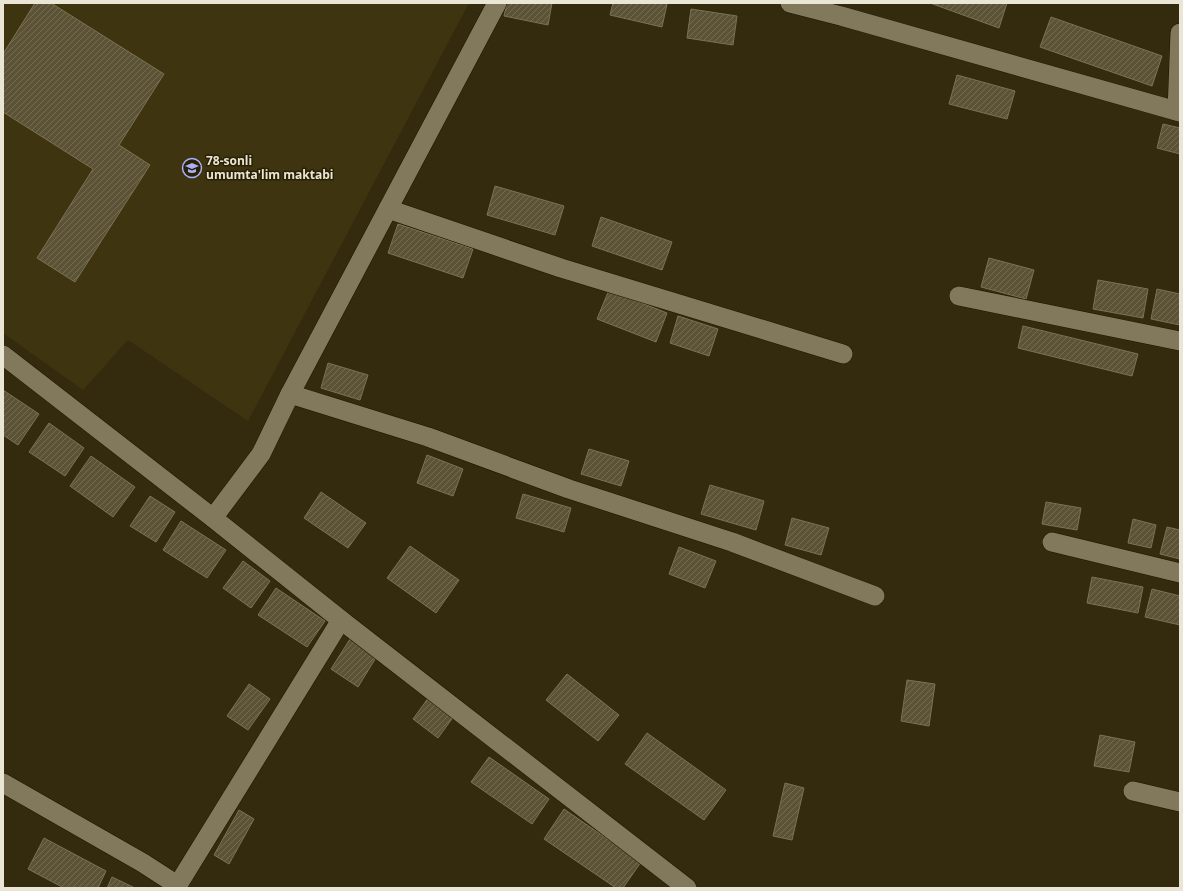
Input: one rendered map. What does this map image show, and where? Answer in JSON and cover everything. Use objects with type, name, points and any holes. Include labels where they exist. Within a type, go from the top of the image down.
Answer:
[{"type":"street","points":[[213,518],[260,454],[290,394],[497,3]]},
{"type":"street","points":[[790,3],[1178,111],[1180,33]]},
{"type":"street","points":[[388,209],[561,268],[843,354]]},
{"type":"street","points":[[959,296],[1180,341]]},
{"type":"street","points":[[3,355],[213,518],[341,620],[687,888]]},
{"type":"street","points":[[290,394],[428,437],[569,489],[732,542],[874,596]]},
{"type":"street","points":[[1052,542],[1180,572]]},
{"type":"street","points":[[3,783],[143,863],[176,887],[341,620]]},
{"type":"street","points":[[1133,791],[1180,802]]},
{"type":"shaded area","name":"78-sonli umumta'lim maktabi","points":[[3,3],[469,3],[248,421],[128,340],[83,390],[3,333]]},
{"type":"building","points":[[35,3],[51,3],[164,74],[119,145],[150,165],[75,282],[37,258],[93,169],[3,112],[3,54]]},
{"type":"building","points":[[507,3],[552,3],[548,25],[504,16]]},
{"type":"building","points":[[613,3],[667,4],[662,27],[610,15]]},
{"type":"building","points":[[930,3],[1007,3],[999,28]]},
{"type":"building","points":[[691,9],[737,16],[733,45],[687,38]]},
{"type":"building","points":[[1051,17],[1162,56],[1152,86],[1040,47]]},
{"type":"building","points":[[957,75],[1015,91],[1007,119],[949,104]]},
{"type":"building","points":[[1163,124],[1180,128],[1180,154],[1157,148]]},
{"type":"building","points":[[495,186],[564,206],[555,235],[487,215]]},
{"type":"building","points":[[601,217],[672,242],[662,270],[592,246]]},
{"type":"building","points":[[398,224],[473,249],[463,278],[388,253]]},
{"type":"building","points":[[989,258],[1034,270],[1026,299],[981,287]]},
{"type":"building","points":[[1098,280],[1148,289],[1143,318],[1093,309]]},
{"type":"building","points":[[1157,289],[1180,294],[1180,325],[1151,319]]},
{"type":"building","points":[[609,290],[667,313],[656,342],[597,319]]},
{"type":"building","points":[[678,316],[718,329],[709,356],[670,343]]},
{"type":"building","points":[[1023,326],[1138,354],[1132,376],[1018,348]]},
{"type":"building","points":[[328,363],[368,375],[360,400],[321,388]]},
{"type":"building","points":[[3,390],[39,414],[18,445],[3,435]]},
{"type":"building","points":[[49,423],[84,448],[65,476],[29,452]]},
{"type":"building","points":[[589,449],[629,461],[621,486],[581,474]]},
{"type":"building","points":[[427,455],[463,469],[453,496],[417,483]]},
{"type":"building","points":[[91,456],[135,487],[113,517],[70,486]]},
{"type":"building","points":[[710,485],[764,501],[756,530],[701,514]]},
{"type":"building","points":[[321,492],[366,523],[348,548],[304,518]]},
{"type":"building","points":[[523,494],[571,508],[564,532],[516,518]]},
{"type":"building","points":[[150,496],[175,512],[156,542],[130,526]]},
{"type":"building","points":[[1046,502],[1081,508],[1077,530],[1042,524]]},
{"type":"building","points":[[792,518],[829,528],[821,555],[785,545]]},
{"type":"building","points":[[1133,519],[1156,525],[1151,548],[1128,543]]},
{"type":"building","points":[[181,521],[226,550],[207,578],[163,550]]},
{"type":"building","points":[[1167,527],[1180,530],[1180,559],[1160,554]]},
{"type":"building","points":[[410,546],[459,580],[436,613],[387,578]]},
{"type":"building","points":[[679,547],[716,561],[705,588],[669,574]]},
{"type":"building","points":[[243,561],[270,581],[251,608],[223,588]]},
{"type":"building","points":[[1092,577],[1143,587],[1138,613],[1087,603]]},
{"type":"building","points":[[276,588],[325,621],[307,647],[258,615]]},
{"type":"building","points":[[1152,589],[1180,596],[1180,625],[1145,617]]},
{"type":"building","points":[[350,639],[377,656],[358,687],[331,669]]},
{"type":"building","points":[[567,674],[619,715],[598,741],[546,700]]},
{"type":"building","points":[[907,680],[935,684],[929,726],[901,721]]},
{"type":"building","points":[[249,684],[270,699],[248,730],[227,716]]},
{"type":"building","points":[[429,697],[454,716],[438,738],[413,719]]},
{"type":"building","points":[[647,733],[726,790],[704,820],[625,764]]},
{"type":"building","points":[[1100,735],[1135,742],[1129,772],[1094,766]]},
{"type":"building","points":[[489,757],[549,799],[532,824],[471,782]]},
{"type":"building","points":[[785,783],[804,788],[792,840],[773,836]]},
{"type":"building","points":[[564,809],[641,862],[623,888],[616,888],[544,839]]},
{"type":"building","points":[[239,810],[254,819],[229,864],[214,855]]},
{"type":"building","points":[[44,838],[106,871],[98,888],[64,888],[28,869]]},
{"type":"building","points":[[112,877],[135,888],[107,888]]},
{"type":"place","name":"78-sonli umumta'lim maktabi","points":[[192,168]]}]
